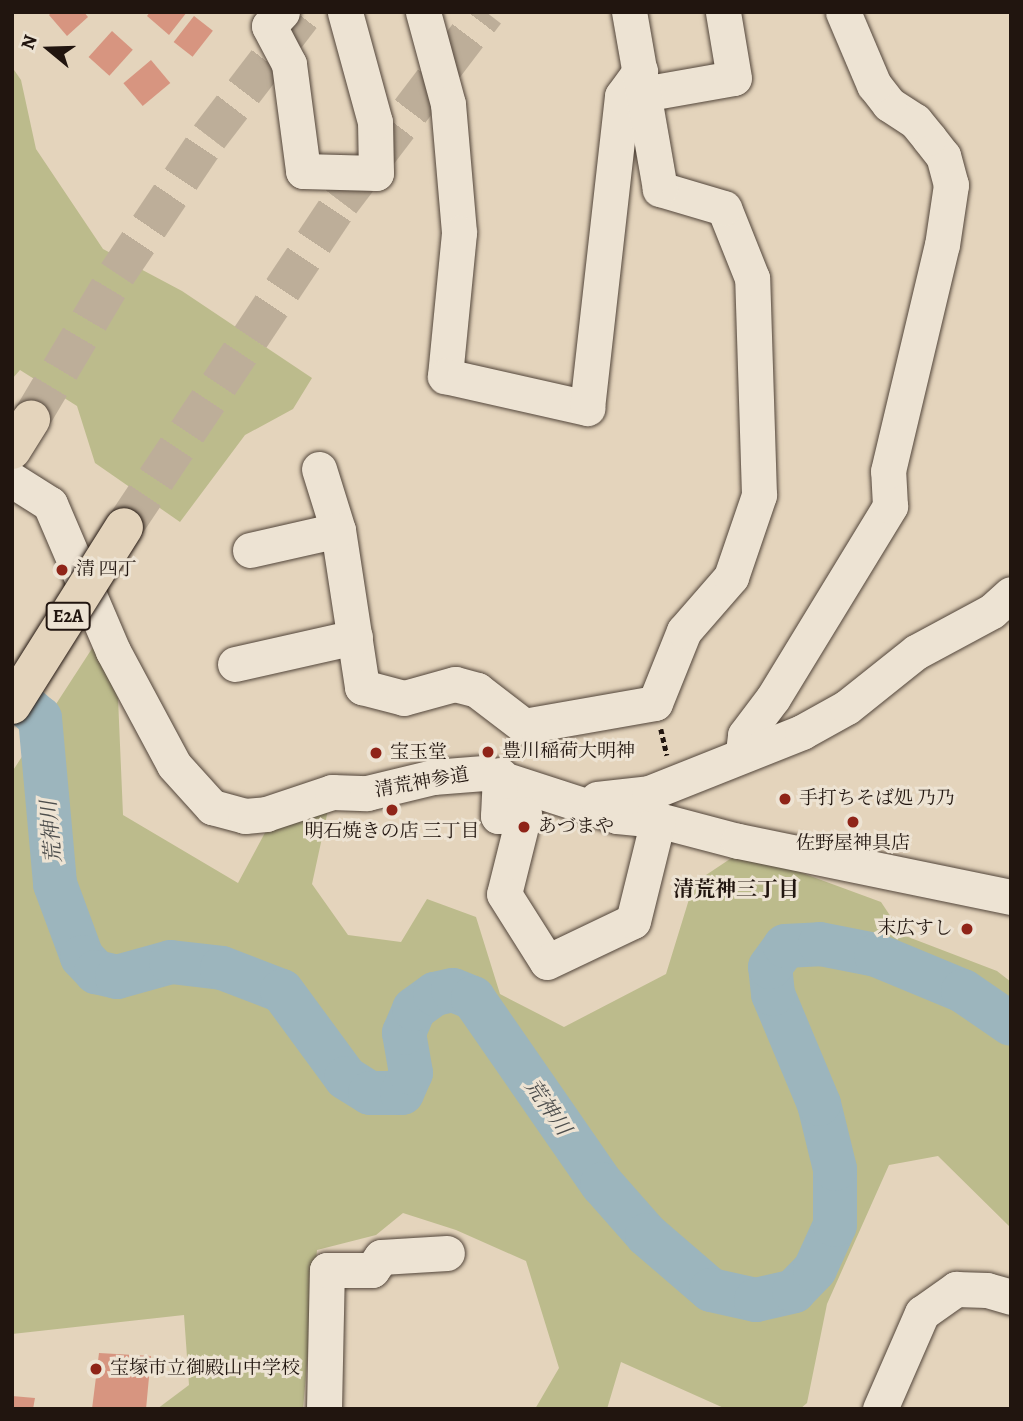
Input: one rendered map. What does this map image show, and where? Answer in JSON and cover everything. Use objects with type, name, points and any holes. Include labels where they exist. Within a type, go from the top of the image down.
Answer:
[{"type":"highway","name":"E2A","points":[[12,705],[124,527]]},
{"type":"street","points":[[282,12],[269,26],[289,64],[303,171],[376,173],[375,122],[345,12]]},
{"type":"street","points":[[423,12],[448,104],[459,233],[445,376],[587,408],[622,96],[641,82],[734,78],[723,12]]},
{"type":"street","points":[[319,469],[338,530],[362,687],[404,698],[455,684],[477,690],[524,726],[655,703],[684,631],[731,577],[759,495],[752,278],[724,208],[660,189],[629,12]]},
{"type":"street","points":[[743,752],[745,735],[773,698],[890,506],[888,471],[943,245],[951,185],[950,171],[915,121],[889,104],[874,85],[843,12]]},
{"type":"street","name":"清荒神参道","points":[[12,480],[50,504],[113,651],[174,765],[212,807],[245,816],[332,792],[368,793],[433,777],[500,775],[617,816],[658,820],[738,841],[1011,897]]},
{"type":"street","points":[[250,550],[338,530]]},
{"type":"street","points":[[572,802],[625,799],[674,783],[743,752],[802,732],[846,707],[916,652],[992,611],[1011,594]]},
{"type":"street","points":[[235,664],[355,637]]},
{"type":"street","points":[[500,775],[498,816],[524,814],[504,894],[547,962],[633,920],[658,820]]},
{"type":"street","points":[[324,1409],[327,1270],[372,1270],[381,1257],[447,1253]]},
{"type":"street","points":[[880,1409],[922,1313],[956,1289],[988,1290],[1011,1297]]},
{"type":"path","points":[[655,703],[674,783]]},
{"type":"shaded area","points":[[12,67],[21,80],[36,149],[103,249],[182,291],[312,378],[293,409],[245,435],[180,522],[95,463],[77,406],[20,370],[12,379]]},
{"type":"shaded area","points":[[93,647],[118,698],[123,815],[238,883],[268,827],[328,810],[312,884],[348,935],[401,942],[427,899],[476,917],[500,994],[564,1027],[666,974],[694,883],[742,851],[881,902],[903,935],[997,971],[1011,982],[1011,1228],[938,1156],[889,1165],[827,1304],[807,1403],[800,1409],[726,1409],[621,1362],[607,1409],[535,1409],[559,1368],[526,1261],[456,1230],[403,1213],[376,1235],[317,1250],[303,1409],[157,1409],[189,1385],[184,1315],[12,1334],[12,772]]},
{"type":"building","points":[[52,12],[84,12],[88,17],[67,36],[49,15]]},
{"type":"building","points":[[150,12],[187,12],[169,35],[147,16]]},
{"type":"building","points":[[194,16],[213,31],[193,57],[174,42]]},
{"type":"building","points":[[112,31],[133,50],[109,76],[89,57]]},
{"type":"building","points":[[151,60],[170,83],[143,106],[123,83]]},
{"type":"building","points":[[99,1353],[151,1356],[146,1409],[92,1409]]},
{"type":"building","points":[[12,1396],[35,1398],[33,1409],[12,1409]]},
{"type":"waterway","name":"荒神川","points":[[12,694],[40,718],[55,884],[82,957],[96,972],[117,977],[171,962],[222,968],[282,991],[346,1078],[370,1093],[402,1093],[411,1073],[404,1033],[414,1009],[435,994],[453,990],[473,998],[602,1184],[647,1235],[711,1290],[756,1300],[794,1291],[815,1269],[835,1225],[835,1169],[819,1104],[773,994],[770,967],[785,946],[820,944],[876,955],[963,991],[1011,1024]]},
{"type":"tunnel","points":[[31,419],[117,274],[209,137],[305,12]]},
{"type":"tunnel","points":[[124,527],[341,202],[486,12]]},
{"type":"place","name":"清 四丁","points":[[62,570]]},
{"type":"place","name":"豊川稲荷大明神","points":[[488,752]]},
{"type":"place","name":"宝玉堂","points":[[376,753]]},
{"type":"place","name":"手打ちそば処 乃乃","points":[[785,799]]},
{"type":"place","name":"明石焼きの店 三丁目","points":[[392,810]]},
{"type":"place","name":"佐野屋神具店","points":[[853,822]]},
{"type":"place","name":"あづまや","points":[[524,827]]},
{"type":"place","name":"末広すし","points":[[967,929]]},
{"type":"place","name":"宝塚市立御殿山中学校","points":[[96,1369]]},
{"type":"district","name":"清荒神三丁目","points":[[736,889]]}]
